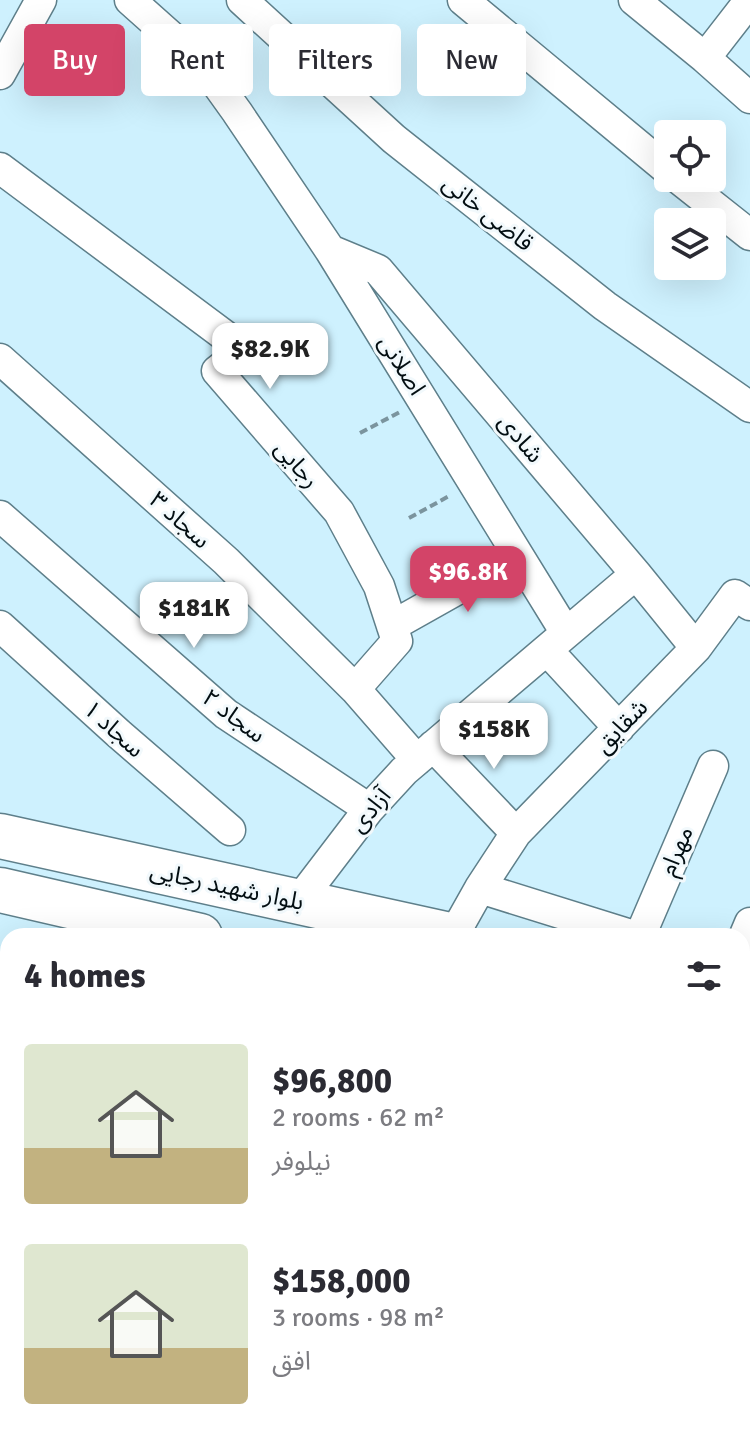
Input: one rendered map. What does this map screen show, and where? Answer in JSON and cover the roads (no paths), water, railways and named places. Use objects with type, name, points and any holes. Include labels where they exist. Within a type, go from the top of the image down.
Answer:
[{"type":"highway","name":"بلوار شهید رجایی","points":[[0,836],[417,928]]},
{"type":"highway","points":[[0,890],[165,928]]},
{"type":"street","name":"اصلانی","points":[[130,0],[204,66],[330,250],[518,555],[557,642],[619,728]]},
{"type":"street","name":"قاضی خانی","points":[[242,0],[394,139],[605,306],[750,407]]},
{"type":"street","points":[[463,0],[654,158]]},
{"type":"street","points":[[634,0],[750,98]]},
{"type":"street","points":[[705,58],[750,0]]},
{"type":"street","points":[[0,74],[39,1]]},
{"type":"street","name":"رجایی","points":[[0,168],[244,350],[217,371],[339,512],[379,586],[392,626]]},
{"type":"street","points":[[696,192],[750,235]]},
{"type":"street","name":"شادی","points":[[330,250],[378,270],[696,648]]},
{"type":"street","name":"سجاد ۳","points":[[0,359],[226,561],[355,689],[516,833]]},
{"type":"street","name":"سجاد ۲","points":[[0,516],[226,714],[369,809]]},
{"type":"street","points":[[355,689],[397,641],[392,626],[518,555]]},
{"type":"street","name":"آزادی","points":[[298,902],[369,809],[404,771],[636,574]]},
{"type":"street","name":"شقایق","points":[[458,928],[516,833],[742,600]]},
{"type":"street","name":"سجاد ۱","points":[[0,626],[230,830]]},
{"type":"street","name":"مهرام","points":[[643,928],[713,766]]},
{"type":"street","points":[[480,888],[608,928]]}]
